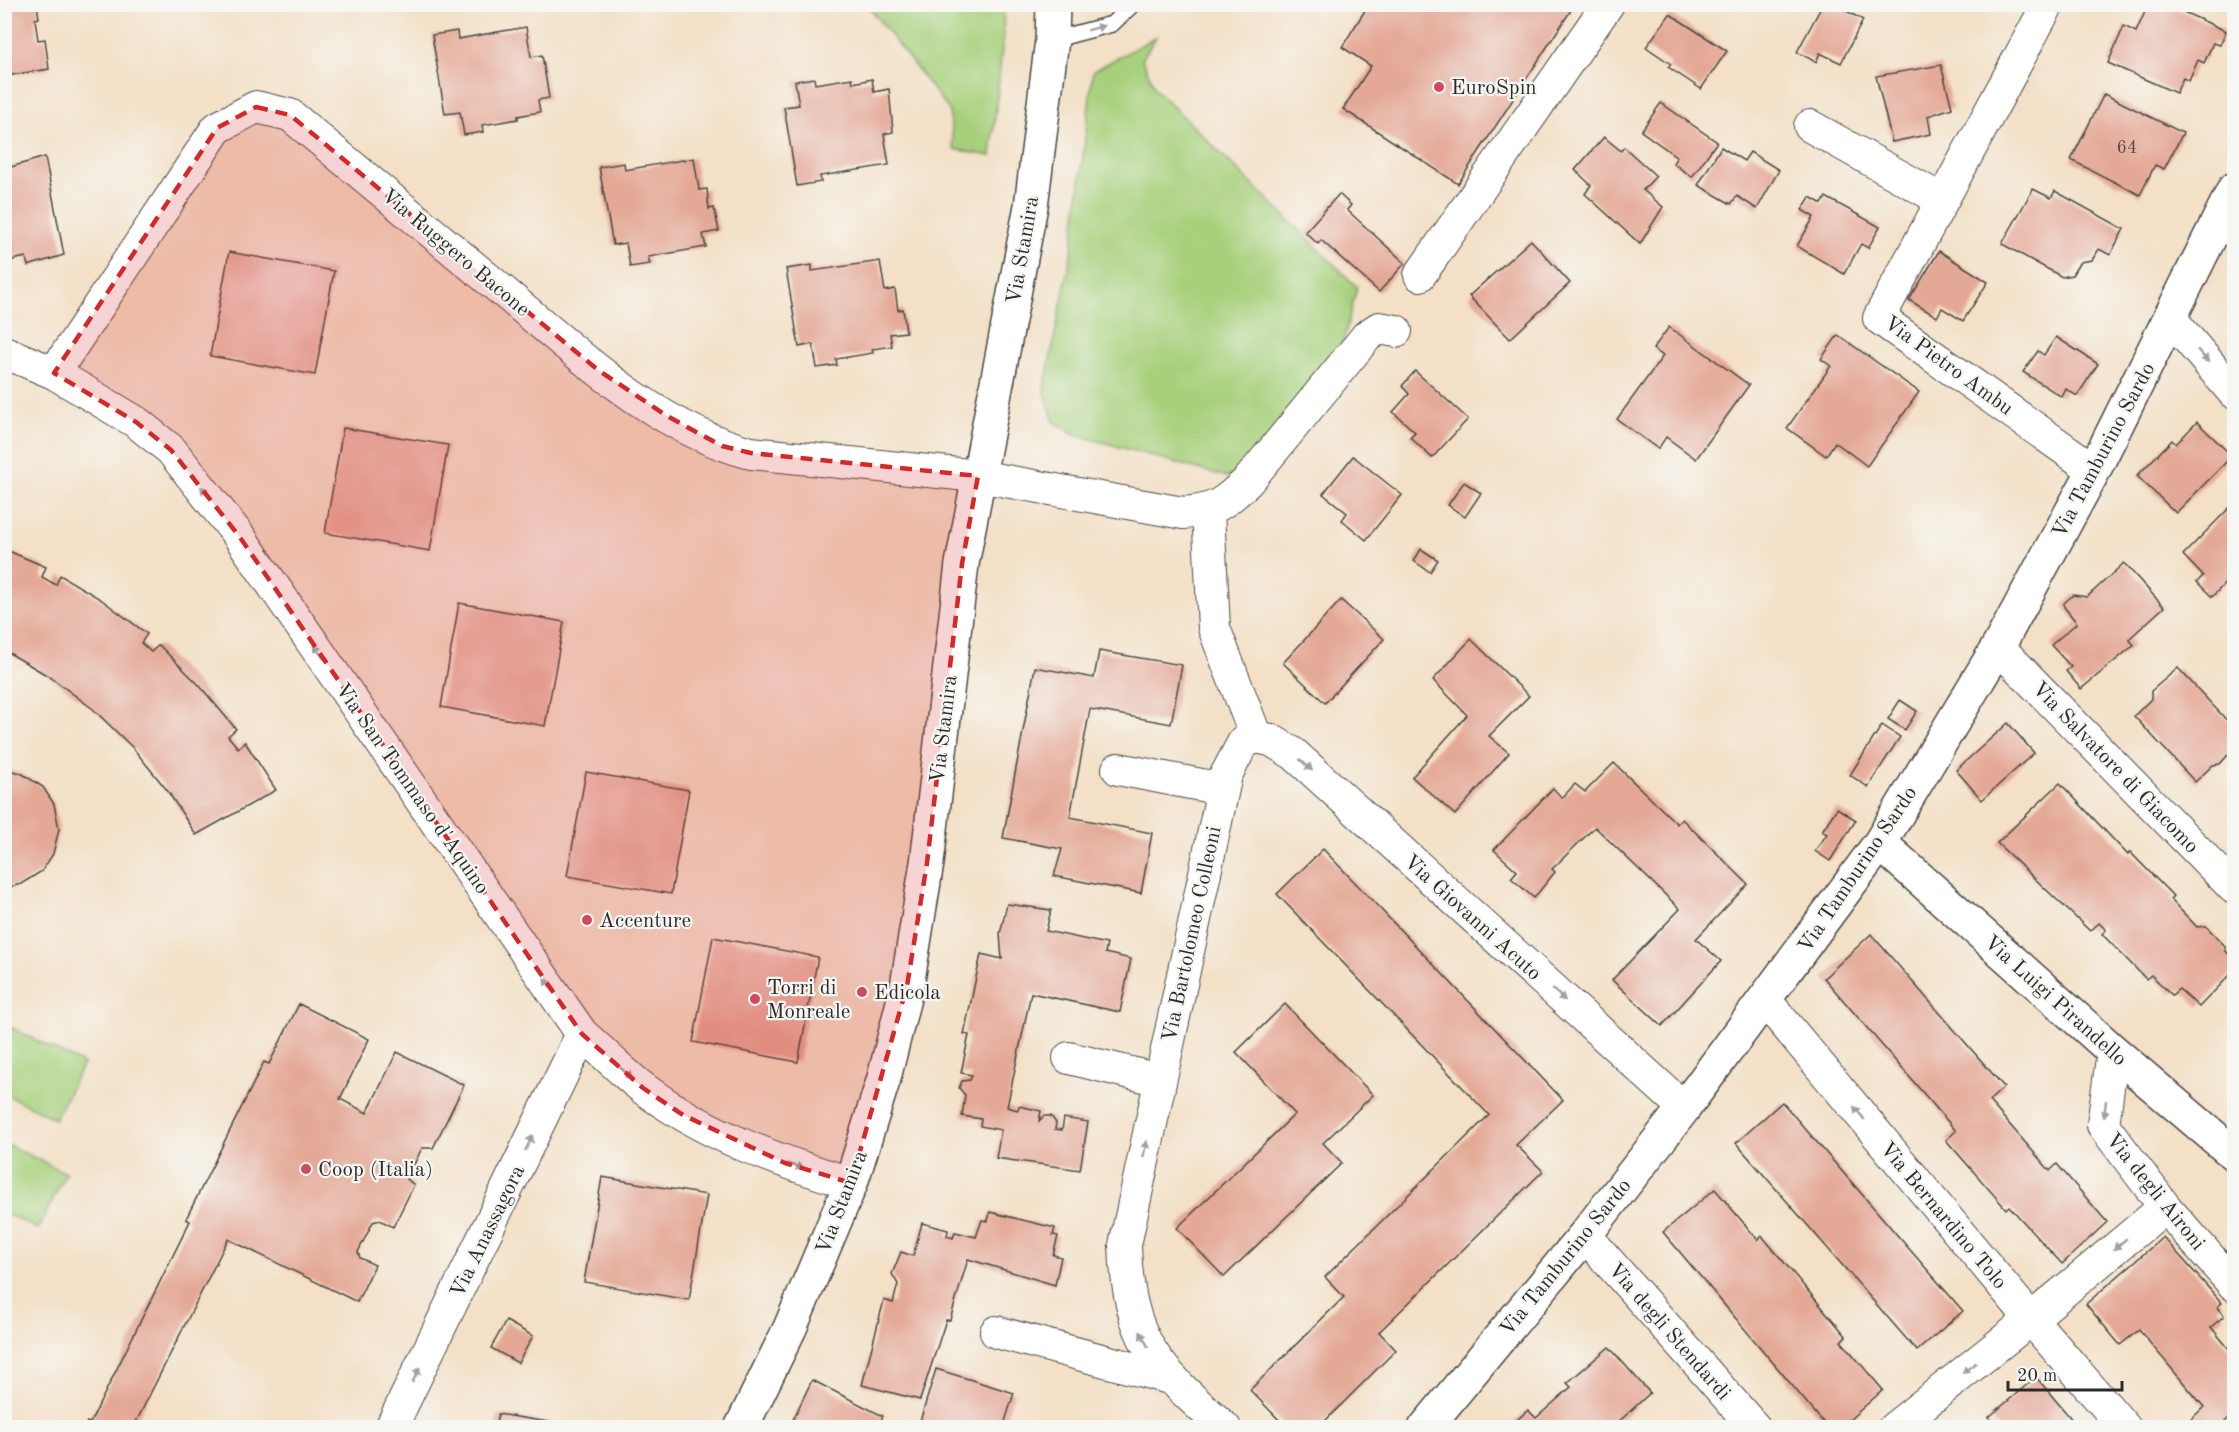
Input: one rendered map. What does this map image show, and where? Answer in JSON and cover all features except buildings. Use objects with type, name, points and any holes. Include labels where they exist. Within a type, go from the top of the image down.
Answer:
[{"type":"street","name":"Via Stamira","points":[[741,1428],[790,1328],[851,1183],[884,1078],[907,986],[927,863],[962,564],[1030,206],[1052,40],[1053,4]]},
{"type":"street","points":[[1419,275],[1608,4]]},
{"type":"street","name":"Via Pietro Ambu","points":[[2048,4],[1879,318],[2094,470]]},
{"type":"street","name":"Via Ruggero Bacone","points":[[54,373],[217,128],[256,107],[291,115],[598,370],[666,416],[722,446],[751,453],[978,476]]},
{"type":"street","points":[[1810,126],[1942,200]]},
{"type":"street","name":"Via Tamburino Sardo","points":[[1425,1428],[1585,1235],[1684,1108],[1880,843],[1998,647],[2094,470],[2235,189]]},
{"type":"street","points":[[2170,319],[2235,393]]},
{"type":"street","points":[[978,476],[1183,513],[1208,511],[1229,498],[1248,481],[1367,336],[1379,328],[1396,331]]},
{"type":"street","name":"Via San Tommaso d'Aquino","points":[[4,352],[54,373],[136,422],[171,450],[239,536],[582,1034],[643,1088],[683,1115],[785,1163],[851,1183]]},
{"type":"street","points":[[1208,511],[1214,628],[1256,737]]},
{"type":"street","name":"Via Salvatore di Giacomo","points":[[1998,647],[2235,888]]},
{"type":"street","name":"Via Bartolomeo Colleoni","points":[[1225,1428],[1155,1361],[1136,1324],[1126,1284],[1125,1245],[1222,789],[1226,774],[1243,743],[1256,737]]},
{"type":"street","name":"Via Giovanni Acuto","points":[[1256,737],[1271,740],[1294,754],[1684,1108]]},
{"type":"street","points":[[1118,769],[1222,789]]},
{"type":"street","name":"Via Luigi Pirandello","points":[[1880,843],[2113,1051],[2235,1154]]},
{"type":"street","name":"Via Bernardino Tolo","points":[[1765,1000],[2031,1319],[2126,1428]]},
{"type":"street","name":"Via Anassagora","points":[[391,1428],[582,1034]]},
{"type":"street","name":"Via degli Aironi","points":[[2113,1051],[2103,1125],[2165,1207],[2235,1285]]},
{"type":"street","points":[[1069,1058],[1160,1080]]},
{"type":"street","points":[[1894,1428],[2031,1319],[2165,1207]]},
{"type":"street","name":"Via degli Stendardi","points":[[1585,1235],[1755,1428]]},
{"type":"street","name":"Via Bartolomeo Colleoni","points":[[996,1332],[1173,1379]]},
{"type":"lane","points":[[1052,40],[1112,24],[1133,4]]},
{"type":"highlighted area","points":[[256,107],[290,115],[598,370],[667,416],[722,446],[751,453],[978,476],[962,564],[927,863],[907,986],[851,1183],[785,1163],[683,1115],[643,1088],[582,1034],[239,536],[171,450],[136,422],[54,373],[217,128]]},
{"type":"green space","points":[[867,5],[1004,5],[1003,39],[991,156],[954,149],[949,110]]},
{"type":"green space","points":[[1156,37],[1142,59],[1156,90],[1357,287],[1340,354],[1242,472],[1227,477],[1077,435],[1054,422],[1044,390],[1072,250],[1093,71]]},
{"type":"green space","points":[[4,1024],[83,1064],[55,1119],[5,1094]]},
{"type":"green space","points":[[4,1143],[66,1173],[38,1229],[5,1213]]},
{"type":"place","name":"EuroSpin","points":[[1439,87]]},
{"type":"place","name":"Accenture","points":[[587,920]]},
{"type":"place","name":"Edicola","points":[[862,992]]},
{"type":"place","name":"Torri di Monreale","points":[[755,999]]},
{"type":"place","name":"Coop (Italia)","points":[[306,1169]]}]
